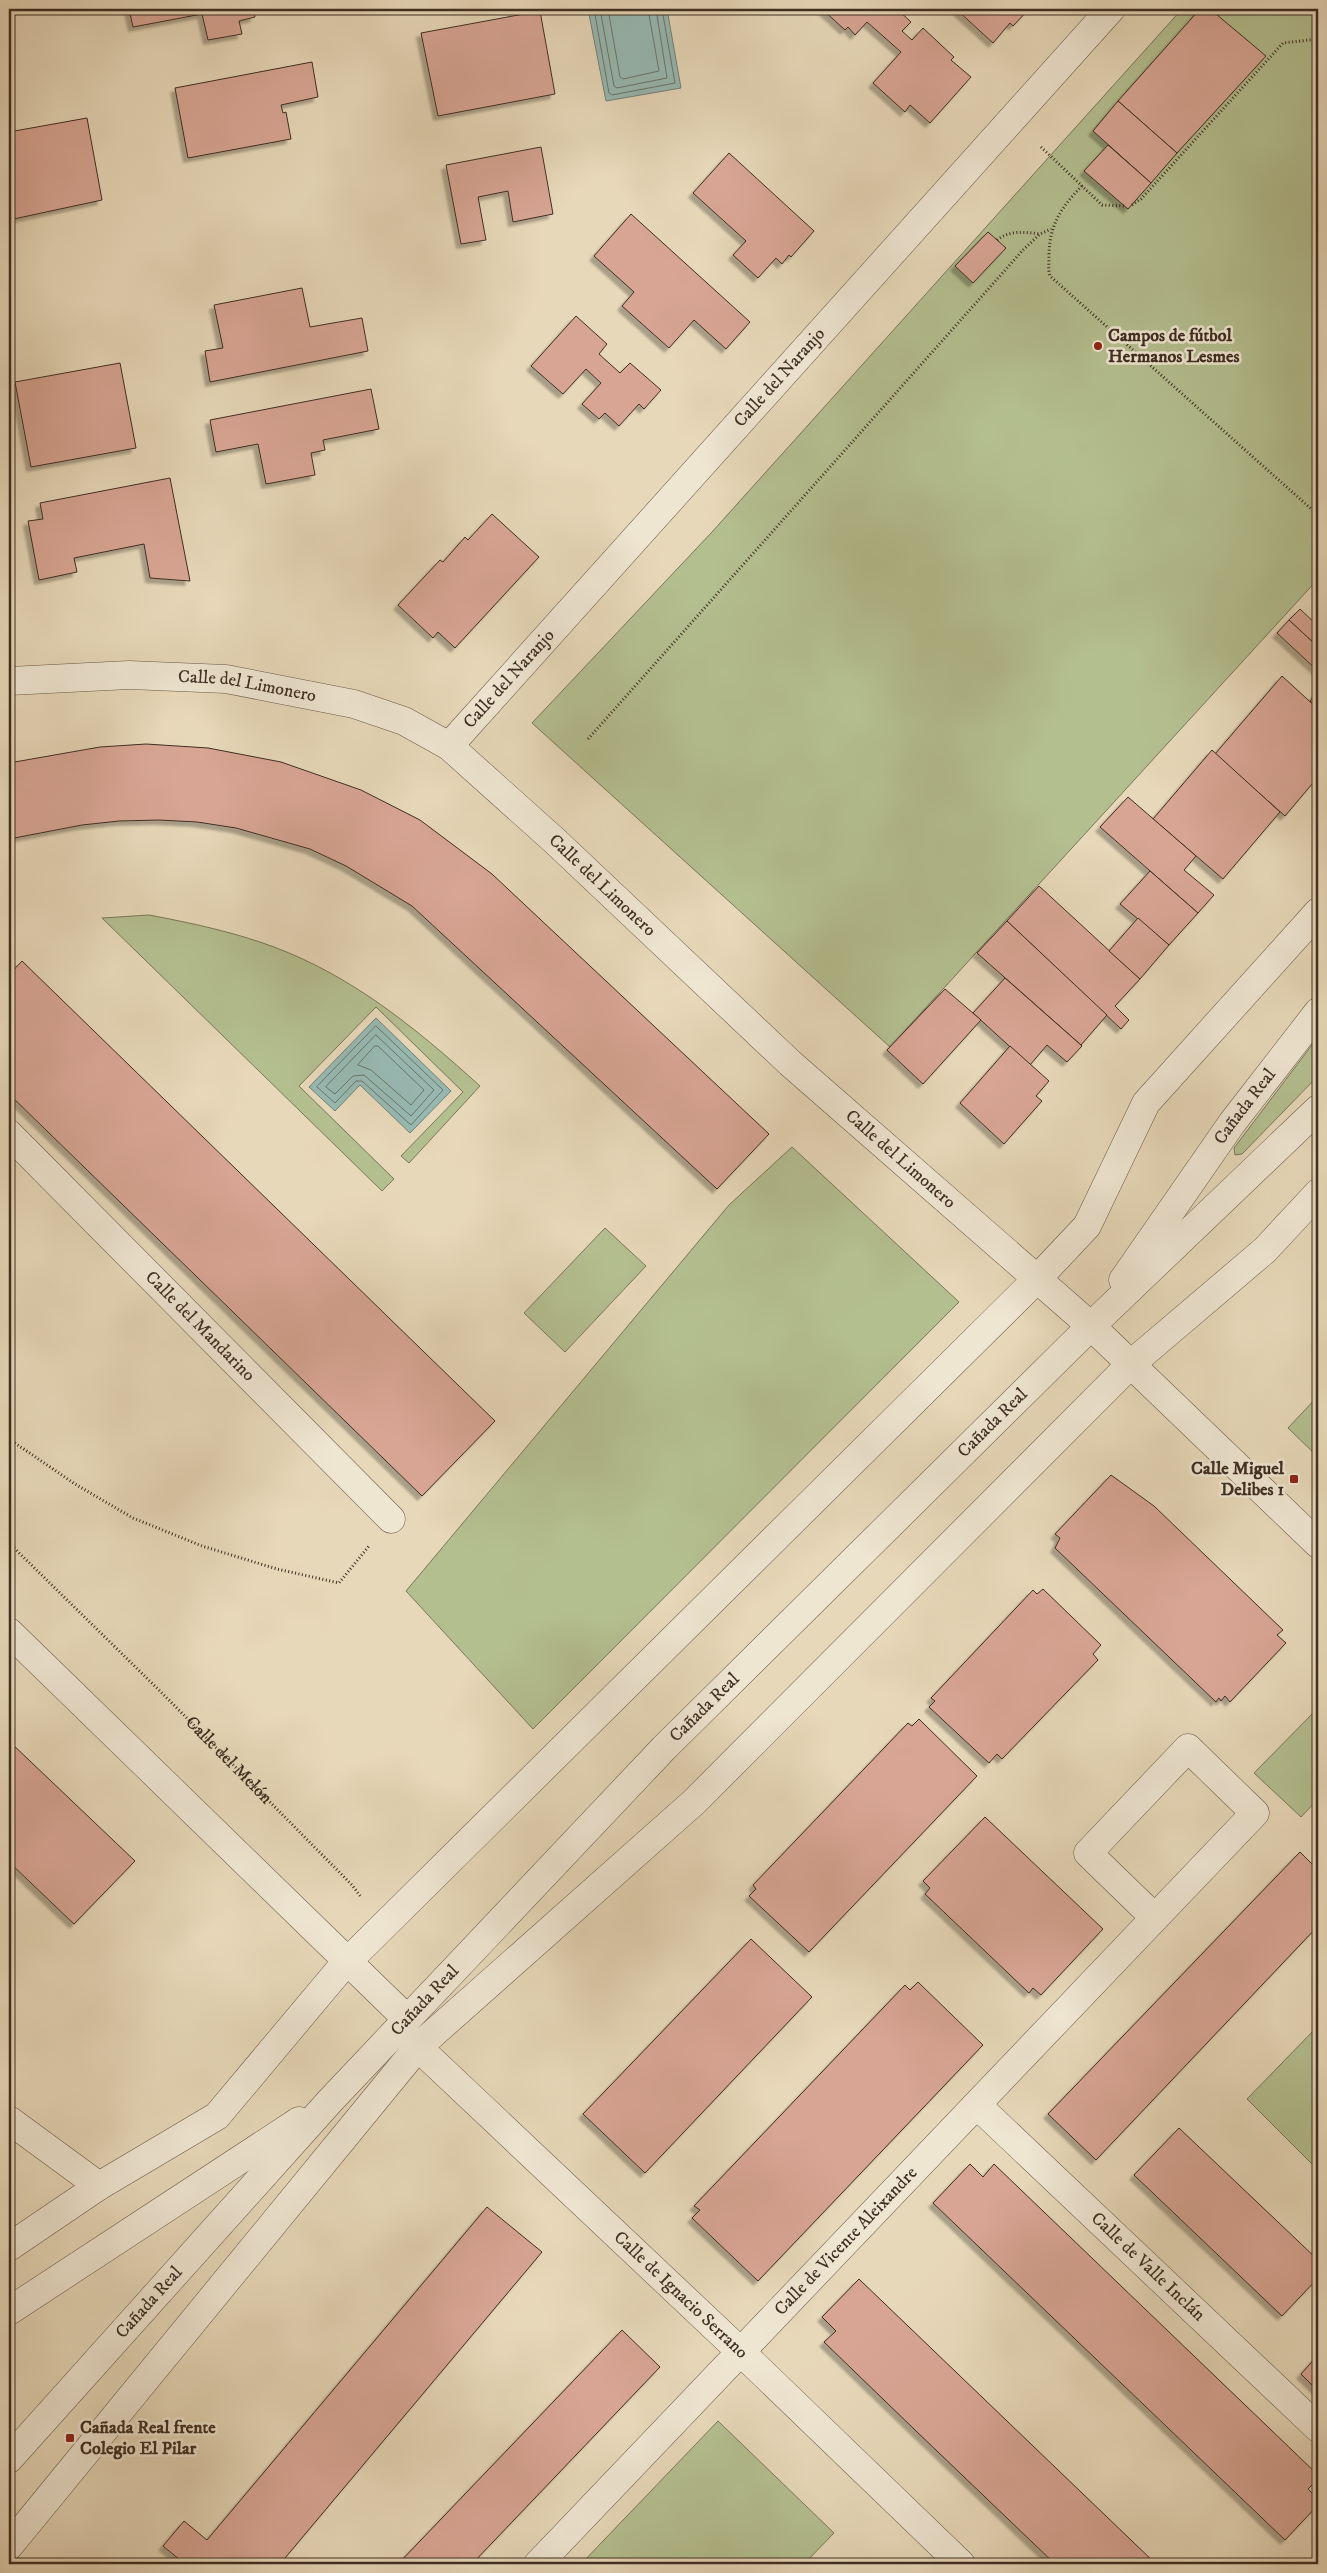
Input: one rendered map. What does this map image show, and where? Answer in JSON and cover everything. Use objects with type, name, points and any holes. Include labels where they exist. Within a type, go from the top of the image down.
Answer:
[{"type":"street","name":"Calle del Naranjo","points":[[449,746],[1111,9]]},
{"type":"street","name":"Calle del Limonero","points":[[9,682],[129,674],[226,679],[354,704],[404,721],[449,746],[555,841],[790,1063],[1091,1326],[1318,1544]]},
{"type":"street","points":[[9,2246],[99,2186],[217,2116],[348,1962],[1037,1279],[1087,1226],[1146,1103],[1318,912]]},
{"type":"street","name":"Cañada Real","points":[[1091,1326],[1232,1123],[1318,1012]]},
{"type":"street","name":"Cañada Real","points":[[9,2460],[330,2100],[664,1748],[1091,1326],[1318,1109]]},
{"type":"street","name":"Calle del Mandarino","points":[[9,1134],[391,1519]]},
{"type":"street","points":[[9,2546],[418,2047],[694,1802],[1130,1364],[1265,1250],[1318,1192]]},
{"type":"street","points":[[9,1632],[348,1962],[402,2024]]},
{"type":"street","name":"Calle de Vicente Aleixandre","points":[[538,2564],[978,2106],[1255,1813],[1188,1748],[1088,1854],[1155,1918]]},
{"type":"street","name":"Calle de Ignacio Serrano","points":[[402,2024],[418,2047],[742,2353],[961,2564]]},
{"type":"street","name":"Cañada Real","points":[[9,2311],[330,2100]]},
{"type":"street","name":"Calle de Valle Inclán","points":[[978,2106],[1318,2428]]},
{"type":"street","points":[[9,2120],[99,2186]]},
{"type":"path","points":[[1132,205],[1141,199],[1283,44],[1318,39]]},
{"type":"path","points":[[1040,147],[1102,205],[1124,206]]},
{"type":"path","points":[[1082,186],[1066,202],[1051,229],[1049,244],[1050,276],[1318,515]]},
{"type":"path","points":[[588,739],[1040,234],[1051,229]]},
{"type":"path","points":[[997,240],[1004,234],[1014,232],[1040,234]]},
{"type":"path","points":[[9,1439],[75,1484],[133,1518],[202,1546],[278,1570],[339,1583],[391,1519]]},
{"type":"path","name":"Calle del Melón","points":[[9,1544],[162,1693],[352,1885],[382,1928]]},
{"type":"green space","name":"Campos de fútbol Hermanos Lesmes","points":[[1182,9],[1318,9],[1318,579],[890,1047],[532,723],[712,532]]},
{"type":"green space","points":[[149,915],[212,928],[274,947],[303,959],[358,989],[384,1007],[409,1025],[480,1086],[409,1163],[401,1156],[463,1092],[376,1007],[299,1086],[394,1179],[382,1191],[102,918]]},
{"type":"green space","points":[[1318,1037],[1318,1076],[1242,1154],[1235,1155],[1234,1148]]},
{"type":"green space","points":[[792,1147],[959,1302],[533,1729],[406,1591],[729,1205]]},
{"type":"green space","points":[[605,1228],[646,1266],[565,1352],[524,1313]]},
{"type":"green space","points":[[1318,1396],[1318,1457],[1288,1428]]},
{"type":"green space","points":[[1318,1708],[1318,1799],[1301,1817],[1254,1773]]},
{"type":"green space","points":[[1316,2028],[1318,2030],[1318,2170],[1247,2099]]},
{"type":"green space","points":[[718,2421],[834,2533],[804,2564],[581,2564]]},
{"type":"water","points":[[588,9],[667,9],[681,88],[606,101]]},
{"type":"water","points":[[376,1018],[451,1091],[410,1133],[360,1085],[335,1111],[309,1087]]},
{"type":"building","points":[[129,9],[253,9],[255,17],[239,21],[242,34],[208,40],[202,14],[133,27]]},
{"type":"building","points":[[822,9],[897,9],[911,22],[902,31],[912,40],[923,28],[954,57],[951,60],[971,77],[930,123],[910,105],[905,112],[873,83],[901,52],[867,22],[855,35],[848,27],[845,30]]},
{"type":"building","points":[[956,9],[1029,9],[1013,26],[1010,23],[993,43]]},
{"type":"building","points":[[1200,9],[1210,9],[1266,56],[1177,153],[1118,101]]},
{"type":"building","points":[[540,11],[555,94],[438,116],[421,33]]},
{"type":"building","points":[[312,62],[318,97],[281,105],[283,113],[286,112],[291,139],[188,158],[175,88]]},
{"type":"building","points":[[1118,101],[1177,153],[1151,183],[1093,131]]},
{"type":"building","points":[[87,118],[102,200],[9,220],[9,132]]},
{"type":"building","points":[[1108,145],[1151,183],[1128,209],[1084,171]]},
{"type":"building","points":[[541,147],[553,214],[513,222],[508,191],[478,197],[486,240],[461,244],[446,165]]},
{"type":"building","points":[[729,153],[814,231],[791,257],[789,255],[782,264],[776,258],[758,278],[733,255],[746,241],[693,193]]},
{"type":"building","points":[[631,214],[750,322],[726,349],[694,320],[669,348],[622,306],[634,292],[594,256]]},
{"type":"building","points":[[988,232],[1006,248],[973,283],[955,266]]},
{"type":"building","points":[[302,288],[310,327],[362,318],[368,351],[210,382],[205,351],[223,348],[214,305]]},
{"type":"building","points":[[576,316],[607,344],[599,354],[620,373],[630,363],[661,390],[644,409],[639,404],[619,426],[605,413],[599,419],[582,404],[601,383],[586,369],[563,394],[531,366]]},
{"type":"building","points":[[120,363],[136,448],[31,467],[15,382]]},
{"type":"building","points":[[371,389],[379,429],[323,440],[325,450],[311,453],[315,475],[266,484],[258,444],[216,452],[210,420]]},
{"type":"building","points":[[170,478],[190,581],[150,578],[144,544],[74,558],[77,572],[39,580],[28,521],[43,519],[40,503]]},
{"type":"building","points":[[492,514],[539,557],[455,648],[438,632],[433,638],[398,605],[440,560],[443,562],[465,537],[468,540]]},
{"type":"building","points":[[1300,609],[1318,626],[1318,647],[1289,620]]},
{"type":"building","points":[[1289,620],[1318,647],[1318,671],[1277,633]]},
{"type":"building","points":[[1282,676],[1318,709],[1318,777],[1285,816],[1215,754]]},
{"type":"building","points":[[1318,691],[1318,709],[1310,701]]},
{"type":"building","points":[[146,744],[208,748],[281,762],[361,790],[420,820],[492,874],[769,1134],[717,1189],[412,906],[346,866],[310,849],[236,828],[197,822],[159,820],[119,821],[82,825],[9,839],[9,763],[100,747]]},
{"type":"building","points":[[1212,750],[1280,812],[1223,879],[1153,819]]},
{"type":"building","points":[[1128,797],[1196,856],[1184,870],[1214,895],[1198,913],[1100,827]]},
{"type":"building","points":[[1150,871],[1198,913],[1169,945],[1120,904]]},
{"type":"building","points":[[1039,886],[1140,979],[1115,1006],[1129,1020],[1121,1029],[1007,921]]},
{"type":"building","points":[[1138,918],[1169,945],[1140,979],[1109,951]]},
{"type":"building","points":[[1007,921],[1107,1015],[1081,1045],[977,953]]},
{"type":"building","points":[[22,961],[495,1421],[422,1496],[9,1094],[9,975]]},
{"type":"building","points":[[1005,978],[1082,1046],[1067,1062],[1047,1045],[1030,1065],[973,1013]]},
{"type":"building","points":[[945,989],[981,1020],[923,1084],[887,1050]]},
{"type":"building","points":[[1010,1046],[1049,1081],[1036,1096],[1042,1101],[1004,1144],[960,1103]]},
{"type":"building","points":[[1111,1475],[1154,1506],[1283,1630],[1277,1635],[1286,1643],[1230,1702],[1225,1696],[1221,1701],[1219,1698],[1216,1702],[1055,1548],[1060,1538],[1055,1534]]},
{"type":"building","points":[[1043,1589],[1101,1645],[1093,1654],[1098,1660],[1002,1759],[997,1754],[989,1763],[929,1707],[935,1701],[931,1698],[1033,1590],[1037,1594]]},
{"type":"building","points":[[919,1719],[977,1776],[809,1952],[749,1896],[756,1889],[753,1885],[908,1723],[912,1726]]},
{"type":"building","points":[[9,1741],[135,1861],[74,1924],[9,1862]]},
{"type":"building","points":[[985,1817],[1103,1929],[1041,1995],[1033,1988],[1029,1993],[925,1894],[930,1888],[923,1881]]},
{"type":"building","points":[[1300,1852],[1318,1870],[1318,1926],[1096,2160],[1048,2114]]},
{"type":"building","points":[[751,1939],[812,1997],[645,2173],[583,2114]]},
{"type":"building","points":[[918,1982],[983,2045],[758,2281],[692,2218],[700,2210],[694,2206],[905,1985],[910,1990]]},
{"type":"building","points":[[1179,2128],[1318,2260],[1318,2278],[1282,2316],[1134,2175]]},
{"type":"building","points":[[970,2164],[983,2177],[994,2164],[1318,2475],[1318,2479],[1308,2489],[1318,2499],[1318,2505],[1285,2540],[933,2203]]},
{"type":"building","points":[[487,2207],[542,2252],[280,2564],[185,2564],[163,2546],[184,2521],[207,2540]]},
{"type":"building","points":[[859,2279],[1156,2564],[1055,2564],[915,2430],[824,2342],[836,2331],[822,2317]]},
{"type":"building","points":[[622,2330],[660,2367],[472,2564],[398,2564]]},
{"type":"building","points":[[1318,2355],[1318,2391],[1301,2374]]},
{"type":"place","name":"Campos de fútbol Hermanos Lesmes","points":[[1098,346]]},
{"type":"place","name":"Calle Miguel Delibes 1","points":[[1294,1479]]},
{"type":"place","name":"Cañada Real frente Colegio El Pilar","points":[[70,2438]]}]
